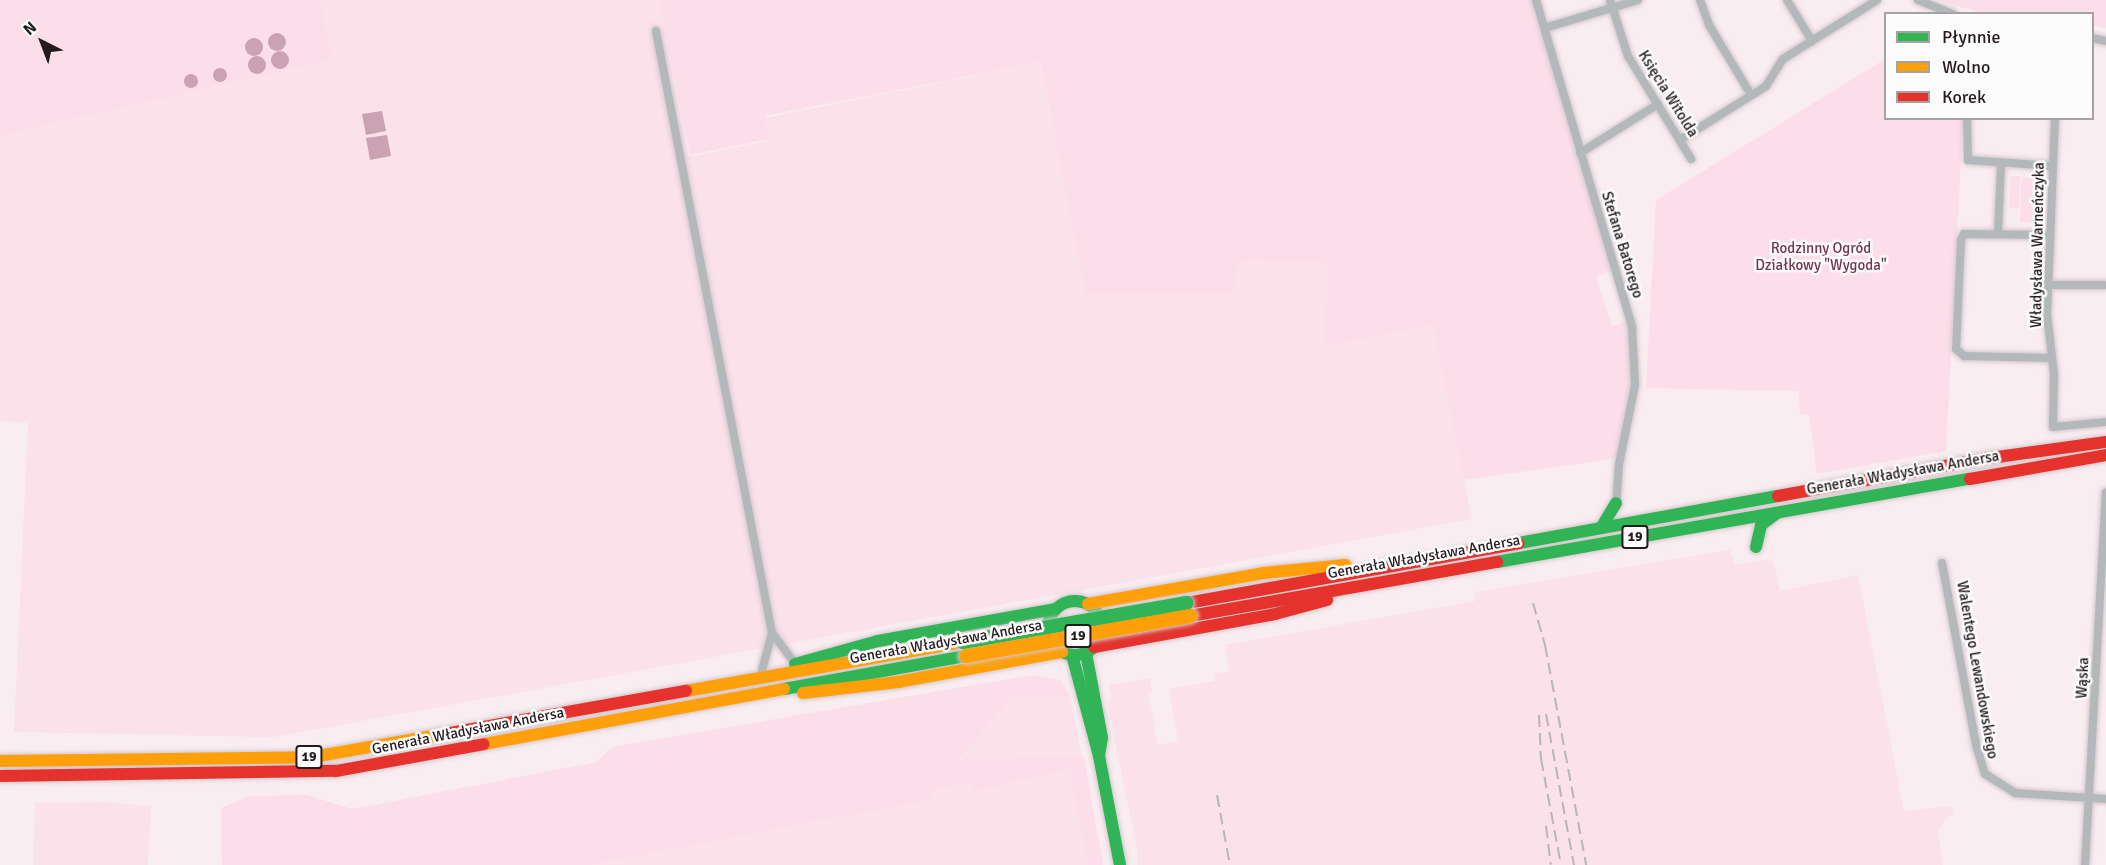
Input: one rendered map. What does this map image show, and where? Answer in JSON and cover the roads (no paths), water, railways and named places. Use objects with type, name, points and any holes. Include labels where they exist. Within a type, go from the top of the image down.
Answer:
[{"type":"main road","points":[[2044,449],[2106,435]]},
{"type":"main road","name":"Generała Władysława Andersa","points":[[1399,571],[1601,528],[2044,449],[2106,442]]},
{"type":"main road","name":"Generała Władysława Andersa","points":[[0,776],[336,771],[746,694],[964,649],[1399,571],[1729,521],[2106,455]]},
{"type":"main road","points":[[2068,460],[2106,461]]},
{"type":"main road","points":[[1601,528],[1616,503],[1637,522]]},
{"type":"main road","points":[[1729,521],[1743,529],[1756,547],[1761,525],[1778,512]]},
{"type":"main road","points":[[747,678],[762,671],[878,641],[1056,609],[1072,601],[1089,604],[1280,570],[1372,563],[1399,571]]},
{"type":"main road","points":[[746,694],[866,686],[1079,651],[1275,614],[1399,571]]},
{"type":"main road","points":[[1079,651],[1101,635],[1101,621],[1089,604]]},
{"type":"main road","points":[[1056,609],[1048,632],[1079,651],[1120,865]]},
{"type":"main road","name":"Generała Władysława Andersa","points":[[0,761],[314,757],[747,678],[964,649]]},
{"type":"street","name":"Stefana Batorego","points":[[1536,0],[1635,345],[1635,385],[1619,464],[1616,503]]},
{"type":"street","points":[[1545,28],[1611,4],[1638,0]]},
{"type":"street","points":[[1700,0],[1708,25],[1751,95]]},
{"type":"street","points":[[1787,0],[1812,41]]},
{"type":"street","points":[[1680,140],[1771,81],[1783,58],[1877,0]]},
{"type":"street","points":[[1918,0],[1948,12]]},
{"type":"street","name":"Księcia Witolda","points":[[1611,4],[1628,56],[1691,159]]},
{"type":"street","points":[[656,31],[772,633],[762,671]]},
{"type":"street","points":[[1580,153],[1658,104]]},
{"type":"street","points":[[1967,120],[1968,160],[2053,166]]},
{"type":"street","name":"Władysława Warneńczyka","points":[[2055,120],[2048,285],[2053,427],[2106,422]]},
{"type":"street","points":[[1998,233],[2001,164]]},
{"type":"street","points":[[2050,235],[1972,231],[1961,240],[1956,349],[1964,356],[2052,357]]},
{"type":"street","points":[[2048,285],[2106,285]]},
{"type":"street","name":"Wąska","points":[[2085,865],[2106,493]]},
{"type":"street","name":"Walentego Lewandowskiego","points":[[1942,563],[1980,765],[1995,783],[2022,794],[2106,799]]},
{"type":"street","points":[[772,633],[795,664]]},
{"type":"railway","points":[[1533,603],[1545,645],[1586,865]]},
{"type":"railway","points":[[1546,714],[1574,865]]},
{"type":"railway","points":[[1539,715],[1541,759],[1561,865]]},
{"type":"railway","points":[[1217,795],[1230,865]]},
{"type":"railway","points":[[1546,826],[1551,865]]},
{"type":"park label","name":"Rodzinny Ogród Działkowy \"Wygoda\"","points":[[1821,256]]}]
